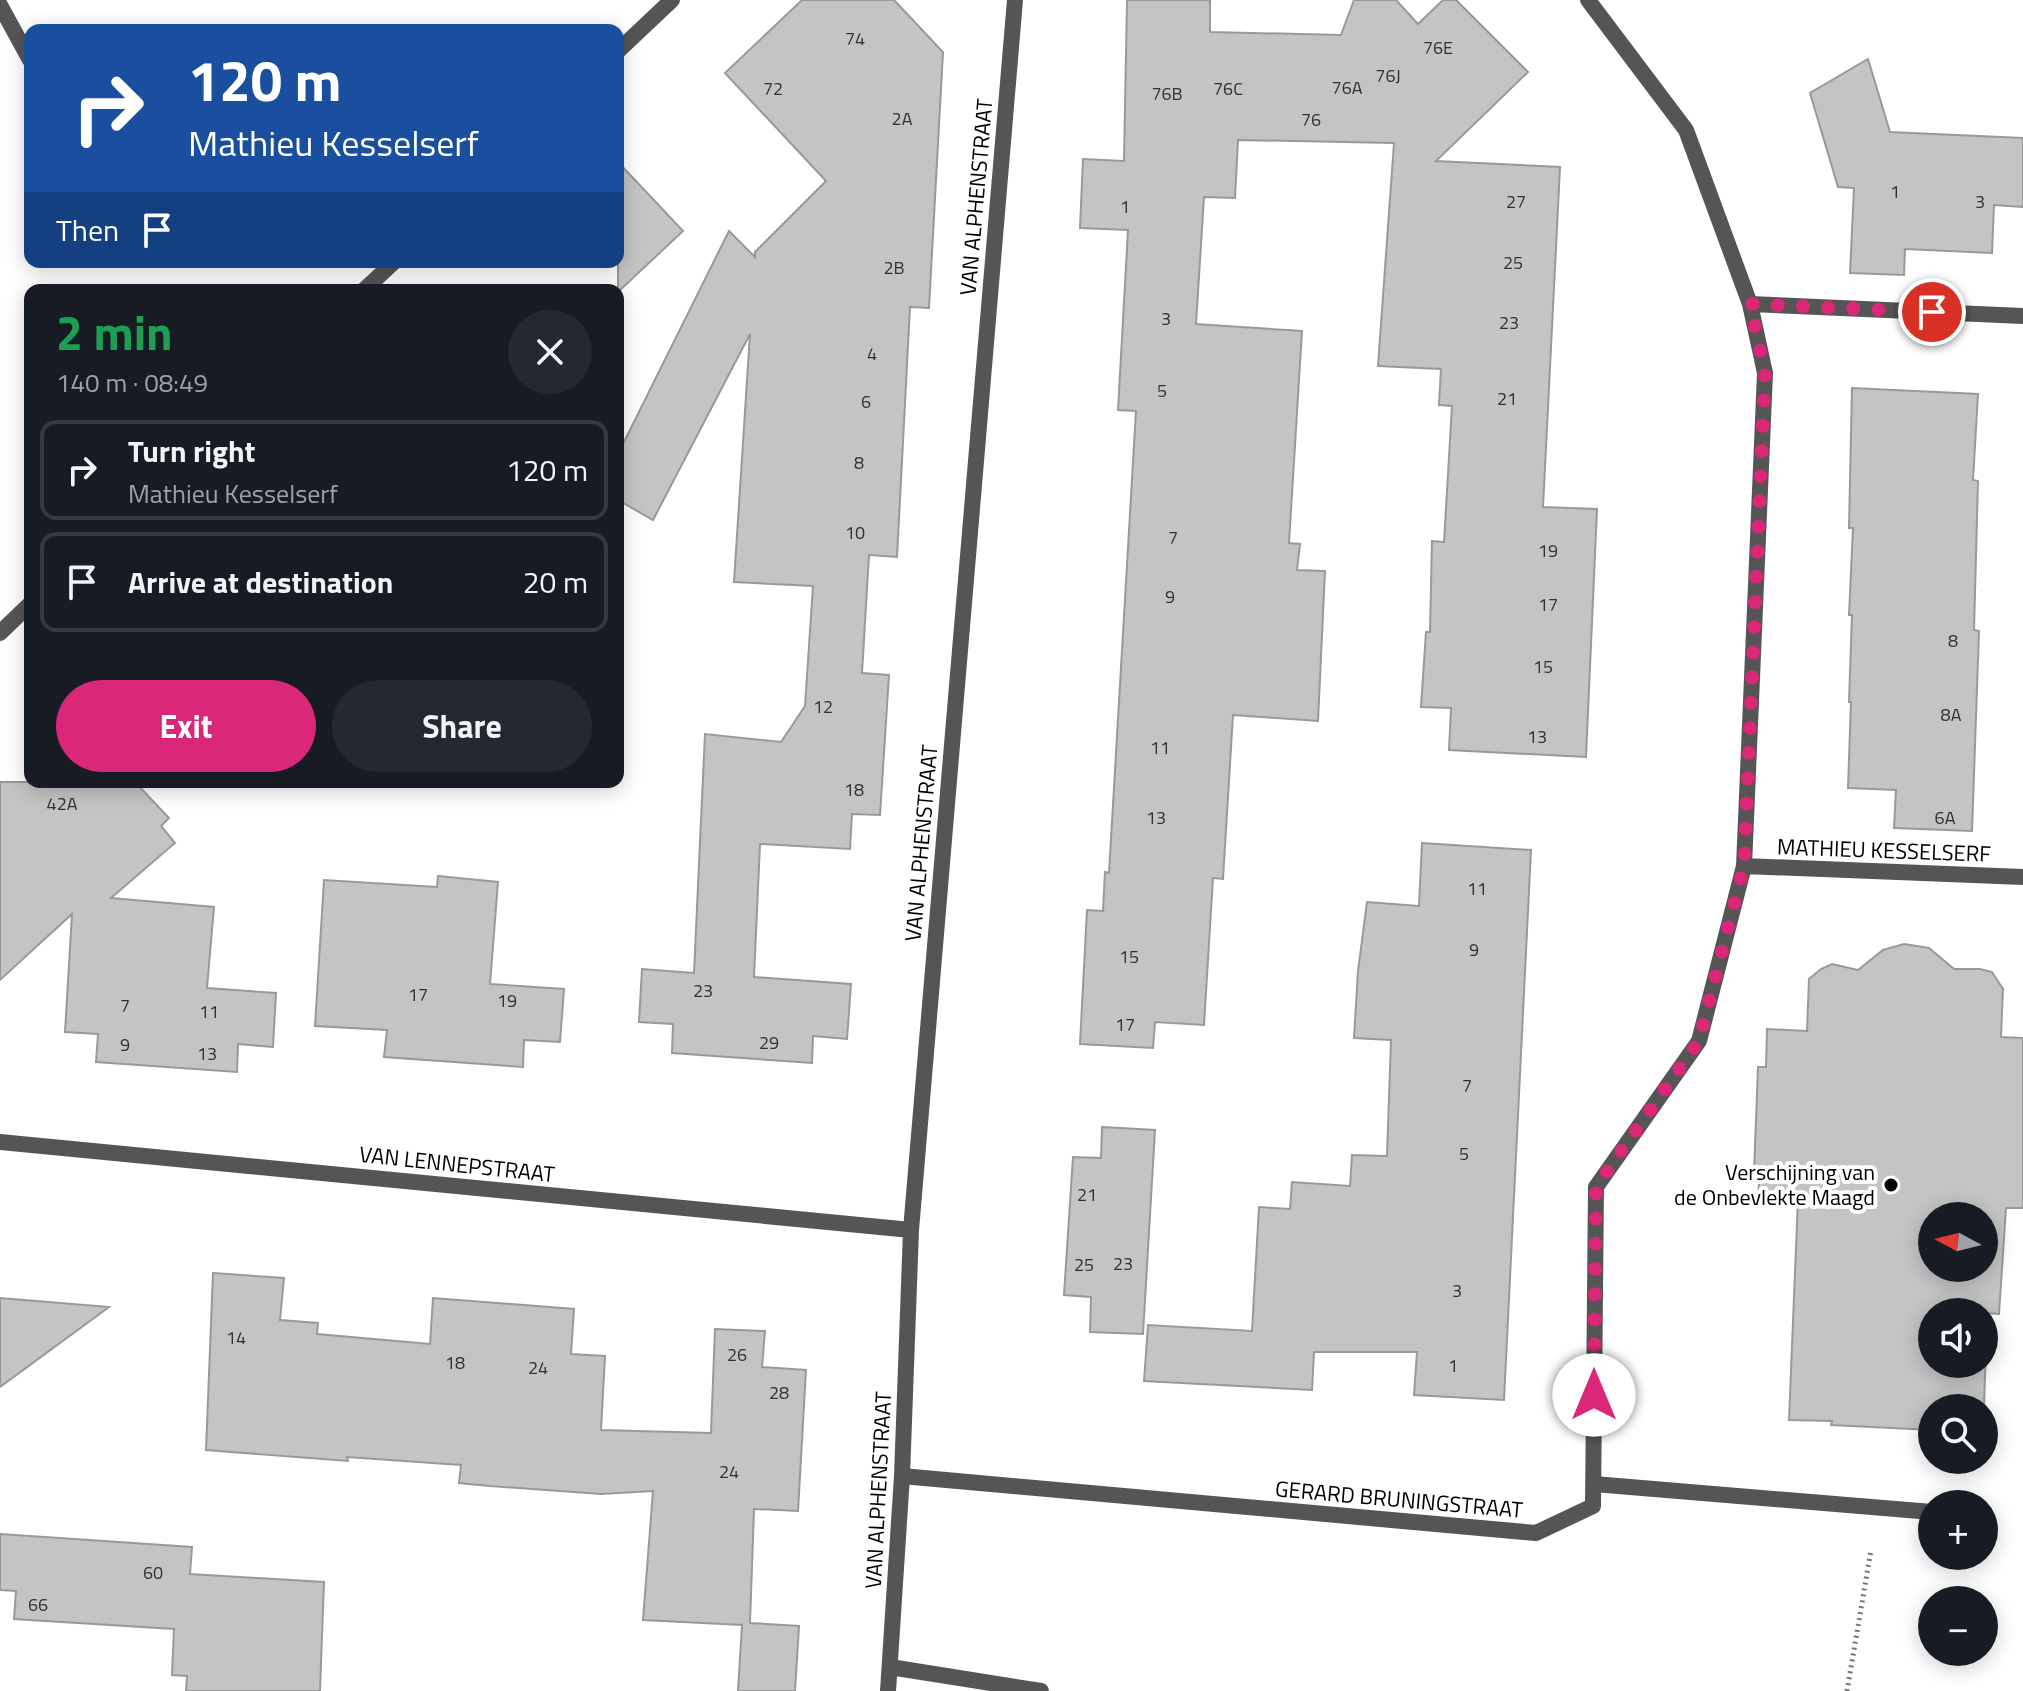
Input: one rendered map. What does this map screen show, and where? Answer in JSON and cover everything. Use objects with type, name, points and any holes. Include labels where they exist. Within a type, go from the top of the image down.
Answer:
[{"type":"street","points":[[624,45],[672,0]]},
{"type":"street","name":"VAN ALPHENSTRAAT","points":[[888,1691],[902,1476],[911,1230],[1015,0]]},
{"type":"street","name":"GERARD BRUNINGSTRAAT","points":[[902,1476],[1536,1533],[1593,1506],[1596,1187],[1699,1041],[1744,866],[1765,373],[1750,304],[1686,130],[1588,0]]},
{"type":"street","points":[[0,5],[24,49]]},
{"type":"street","points":[[370,284],[388,268]]},
{"type":"street","points":[[1750,304],[2023,316]]},
{"type":"street","points":[[0,633],[24,610]]},
{"type":"street","name":"MATHIEU KESSELSERF","points":[[1744,866],[2023,877]]},
{"type":"street","name":"VAN LENNEPSTRAAT","points":[[0,1142],[911,1230]]},
{"type":"street","points":[[1594,1484],[1918,1511]]},
{"type":"street","points":[[890,1667],[1041,1691]]},
{"type":"path","points":[[1847,1691],[1878,1507]]},
{"type":"building","points":[[802,0],[894,0],[943,52],[929,308],[910,307],[897,557],[869,555],[862,673],[889,675],[880,815],[852,814],[850,849],[760,844],[754,977],[851,984],[847,1039],[813,1036],[812,1063],[672,1053],[673,1024],[639,1022],[642,969],[694,973],[705,734],[781,742],[805,706],[813,586],[734,582],[750,334],[653,520],[624,503],[624,442],[729,231],[755,257],[755,252],[826,181],[725,73]]},
{"type":"building","points":[[1127,0],[1210,0],[1210,32],[1341,35],[1354,0],[1396,0],[1418,24],[1443,0],[1456,0],[1528,72],[1436,161],[1560,167],[1543,507],[1597,509],[1586,757],[1449,750],[1451,708],[1421,707],[1426,632],[1430,632],[1432,541],[1444,542],[1452,406],[1439,405],[1441,369],[1378,366],[1394,143],[1238,140],[1235,198],[1204,197],[1196,324],[1302,331],[1289,543],[1300,544],[1297,570],[1325,571],[1318,721],[1233,715],[1223,879],[1213,878],[1204,1025],[1155,1022],[1153,1048],[1080,1044],[1087,910],[1103,911],[1105,872],[1109,873],[1136,411],[1118,410],[1128,230],[1080,228],[1083,159],[1124,161]]},
{"type":"building","points":[[1868,59],[1890,132],[2023,138],[2023,207],[1994,205],[1992,253],[1905,249],[1904,275],[1850,273],[1854,188],[1838,187],[1810,93]]},
{"type":"building","points":[[624,168],[683,231],[624,286],[618,284],[618,268],[624,268]]},
{"type":"building","points":[[1852,388],[1978,394],[1973,480],[1978,481],[1974,630],[1979,631],[1972,831],[1894,828],[1896,790],[1848,788]]},
{"type":"building","points":[[0,782],[24,782],[24,788],[141,788],[169,818],[161,826],[175,843],[111,898],[214,907],[207,988],[276,993],[273,1047],[238,1044],[237,1072],[96,1062],[98,1034],[65,1032],[72,914],[0,980]]},
{"type":"building","points":[[1422,843],[1531,850],[1504,1400],[1414,1395],[1417,1352],[1314,1352],[1312,1390],[1144,1381],[1148,1325],[1252,1331],[1259,1207],[1290,1209],[1292,1182],[1350,1186],[1352,1155],[1387,1156],[1391,1040],[1354,1038],[1358,971],[1367,902],[1419,906]]},
{"type":"building","points":[[438,876],[498,882],[490,984],[564,989],[560,1042],[524,1040],[523,1067],[384,1057],[387,1030],[315,1026],[324,880],[437,887]]},
{"type":"building","name":"Verschijning van de Onbevlekte Maagd","points":[[1904,944],[1929,948],[1954,969],[1992,972],[2003,989],[2001,1037],[2023,1038],[2023,1208],[2006,1208],[1999,1314],[1998,1298],[1918,1298],[1918,1378],[1985,1378],[1984,1394],[1918,1394],[1918,1429],[1789,1420],[1798,1199],[1758,1197],[1760,1173],[1754,1173],[1758,1067],[1766,1067],[1767,1029],[1807,1031],[1809,979],[1832,964],[1858,970],[1883,950]]},
{"type":"building","points":[[1102,1127],[1155,1130],[1143,1334],[1090,1332],[1091,1297],[1064,1295],[1073,1157],[1101,1158]]},
{"type":"building","points":[[213,1273],[284,1278],[280,1320],[318,1323],[317,1334],[430,1344],[433,1298],[574,1309],[571,1354],[605,1356],[601,1430],[711,1433],[715,1329],[765,1331],[762,1367],[806,1370],[798,1511],[754,1509],[750,1623],[799,1626],[795,1691],[738,1691],[742,1625],[643,1620],[653,1491],[601,1494],[490,1486],[459,1483],[461,1465],[347,1457],[348,1461],[206,1450]]},
{"type":"building","points":[[0,1298],[109,1307],[0,1387]]},
{"type":"building","points":[[0,1534],[192,1547],[190,1574],[324,1582],[320,1691],[186,1691],[187,1676],[172,1675],[174,1629],[14,1619],[16,1591],[0,1590]]},
{"type":"place","name":"Verschijning van de Onbevlekte Maagd","points":[[1891,1185]]},
{"type":"route","points":[[1594,1395],[1596,1187],[1699,1041],[1744,866],[1765,373],[1750,304],[1932,312]]}]
